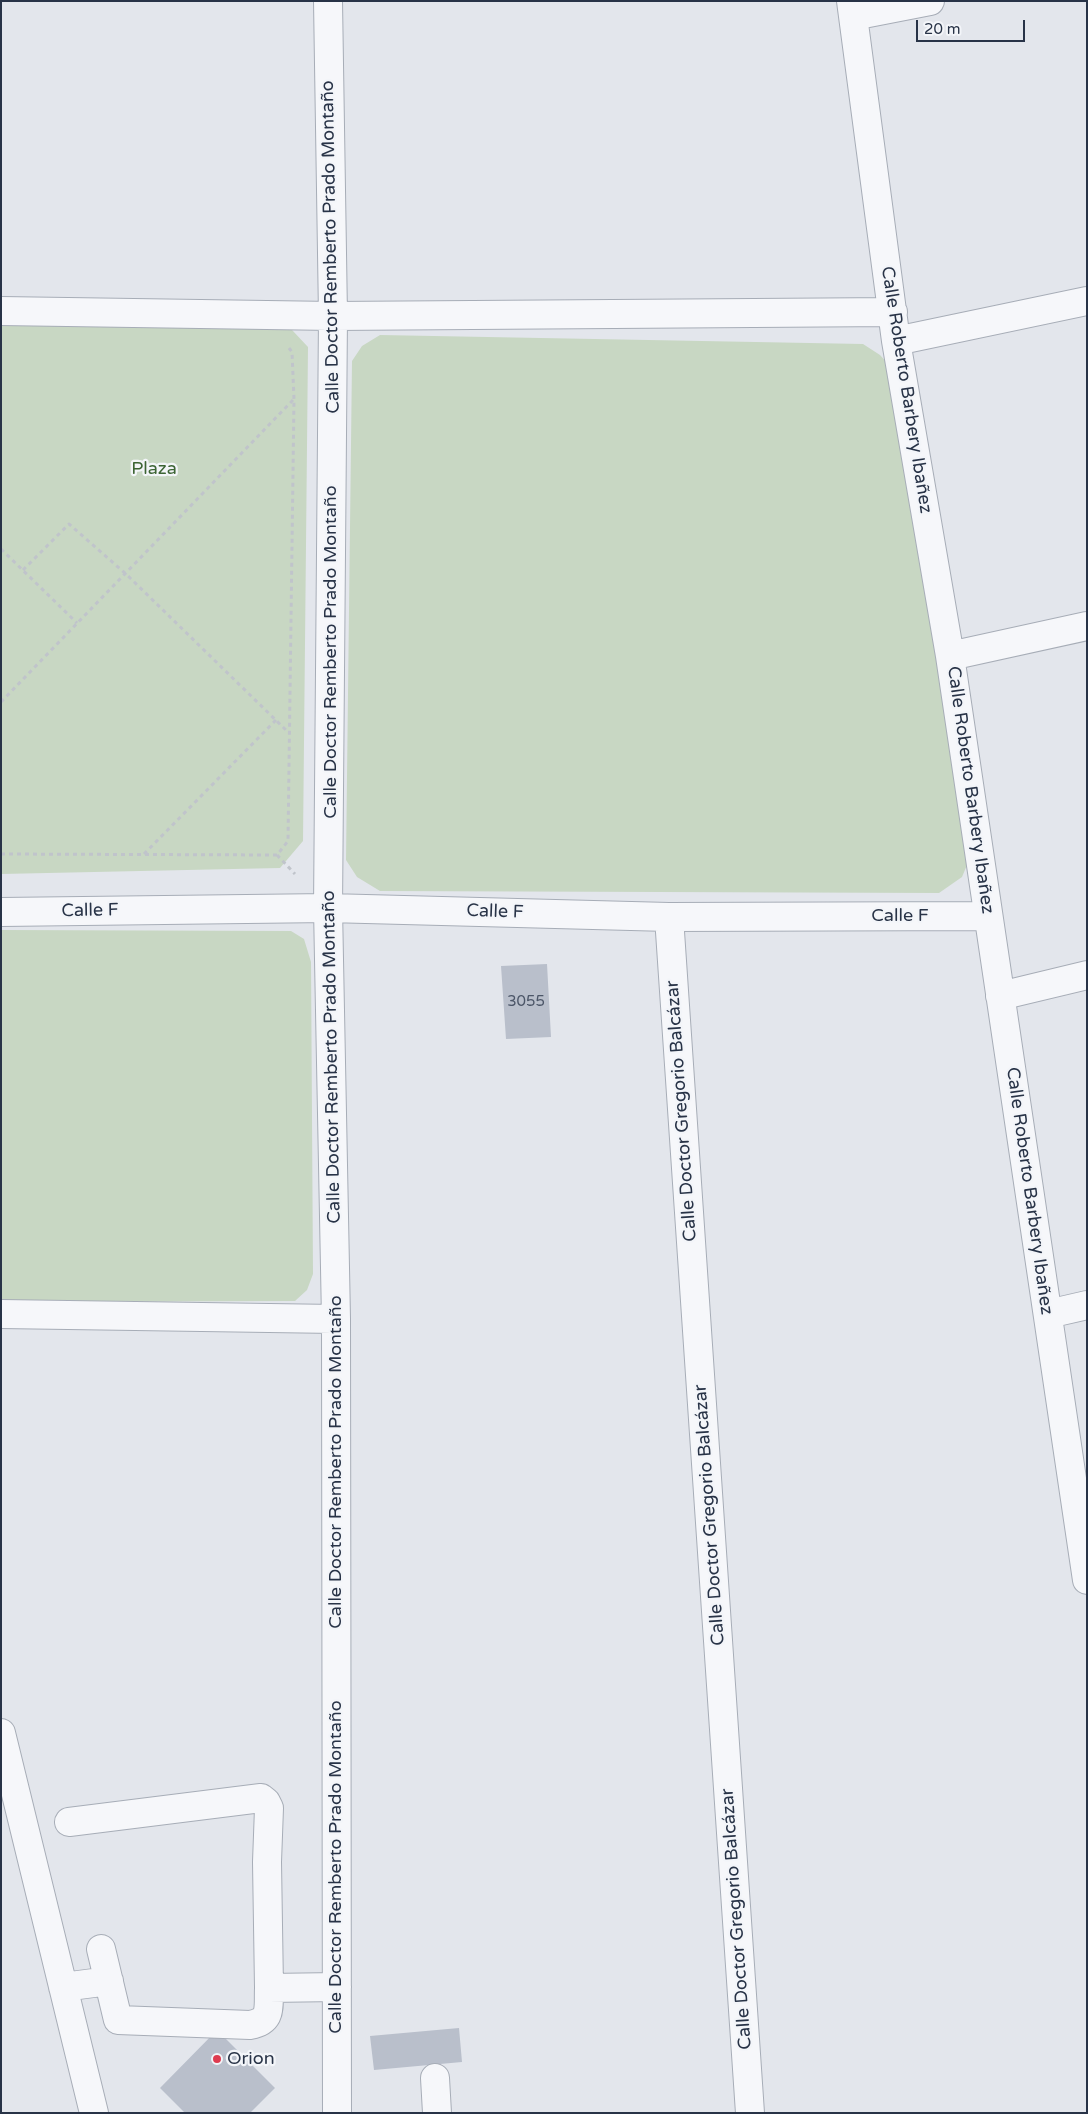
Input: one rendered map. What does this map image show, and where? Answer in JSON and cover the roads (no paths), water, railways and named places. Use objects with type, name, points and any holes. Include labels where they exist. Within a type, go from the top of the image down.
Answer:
[{"type":"street","name":"Calle Doctor Remberto Prado Montaño","points":[[328,1],[333,316],[328,908],[336,1319],[337,2113]]},
{"type":"street","points":[[852,9],[930,1]]},
{"type":"street","name":"Calle Roberto Barbery Ibañez","points":[[852,9],[896,341],[950,656],[1087,1580]]},
{"type":"street","points":[[896,341],[1087,301]]},
{"type":"street","points":[[1,311],[333,316],[892,312]]},
{"type":"street","points":[[950,656],[1087,626]]},
{"type":"street","name":"Calle F","points":[[1,912],[328,908],[669,917],[988,916]]},
{"type":"street","name":"Calle Doctor Gregorio Balcázar","points":[[669,917],[750,2113]]},
{"type":"street","points":[[1000,996],[1087,975]]},
{"type":"street","points":[[1048,1314],[1087,1305]]},
{"type":"street","points":[[1,1314],[336,1319]]},
{"type":"street","points":[[1,1733],[94,2113]]},
{"type":"street","points":[[69,1822],[261,1798],[269,1808],[267,1862],[268,2015],[261,2023],[250,2025],[118,2020],[101,1950]]},
{"type":"street","points":[[63,1987],[109,1982]]},
{"type":"street","points":[[269,1988],[337,1987]]},
{"type":"street","points":[[435,2078],[437,2113]]},
{"type":"place","name":"Orion","points":[[217,2059]]},
{"type":"park label","name":"Plaza","points":[[154,469]]}]
